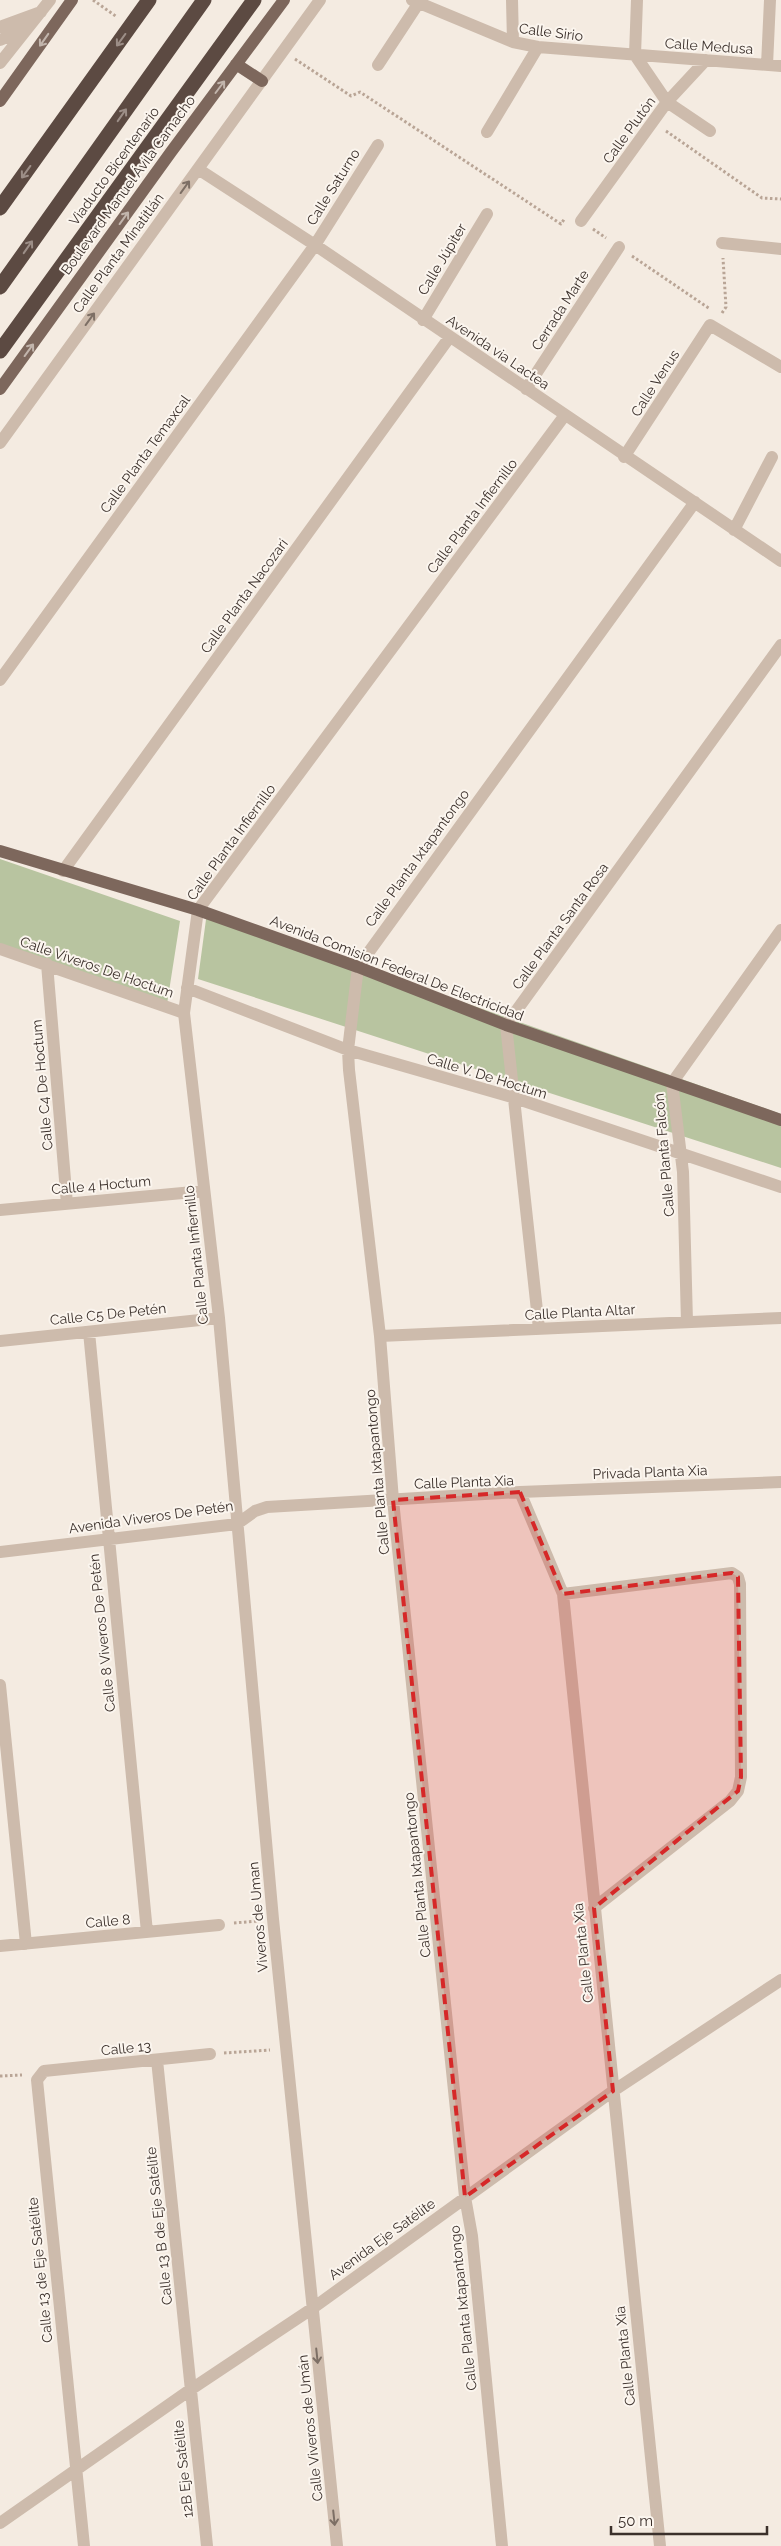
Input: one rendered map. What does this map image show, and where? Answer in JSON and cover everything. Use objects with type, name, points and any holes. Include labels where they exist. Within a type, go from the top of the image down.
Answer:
[{"type":"highway","points":[[0,208],[150,0]]},
{"type":"highway","points":[[0,287],[204,0]]},
{"type":"highway","name":"Viaducto Bicentenario","points":[[0,351],[254,0]]},
{"type":"main road","points":[[0,101],[72,0]]},
{"type":"main road","name":"Boulevard Manuel Ávila Camacho","points":[[0,390],[284,0]]},
{"type":"main road","points":[[236,64],[262,82]]},
{"type":"main road","name":"Avenida Comision Federal De Electricidad","points":[[0,851],[198,910],[358,967],[506,1025],[781,1120]]},
{"type":"street","points":[[0,63],[50,0]]},
{"type":"street","name":"Calle Planta Minatitlán","points":[[0,443],[320,0]]},
{"type":"street","points":[[512,0],[513,42]]},
{"type":"street","points":[[637,0],[636,55],[667,102],[710,131]]},
{"type":"street","points":[[767,65],[770,0]]},
{"type":"street","points":[[378,65],[415,2]]},
{"type":"street","name":"Calle Sirio","points":[[415,2],[513,42],[538,47],[636,55]]},
{"type":"street","points":[[0,26],[42,12]]},
{"type":"street","points":[[0,40],[29,28]]},
{"type":"street","points":[[487,132],[538,47]]},
{"type":"street","name":"Calle Medusa","points":[[636,55],[781,66]]},
{"type":"street","name":"Calle Plutón","points":[[581,221],[667,102],[706,60]]},
{"type":"street","name":"Calle Saturno","points":[[314,245],[378,145]]},
{"type":"street","name":"Avenida via Lactea","points":[[198,169],[314,245],[624,457],[695,502],[781,561]]},
{"type":"street","name":"Calle Júpiter","points":[[423,320],[487,214]]},
{"type":"street","points":[[722,243],[781,249]]},
{"type":"street","name":"Calle Planta Temaxcal","points":[[0,680],[314,245]]},
{"type":"street","name":"Cerrada Marte","points":[[526,389],[619,247]]},
{"type":"street","name":"Calle Venus","points":[[624,457],[710,325],[781,367]]},
{"type":"street","name":"Calle Planta Nacozari","points":[[63,871],[449,338]]},
{"type":"street","name":"Calle Planta Infiernillo","points":[[237,1524],[219,1318],[184,1013],[198,910],[565,415]]},
{"type":"street","points":[[734,530],[772,457]]},
{"type":"street","name":"Calle Planta Ixtapantongo","points":[[502,2546],[472,2236],[466,2197],[393,1500],[380,1336],[348,1050],[358,967],[695,502]]},
{"type":"street","name":"Calle Planta Santa Rosa","points":[[506,1025],[781,645]]},
{"type":"street","name":"Calle Planta Falcón","points":[[687,1322],[683,1172],[672,1083],[781,930]]},
{"type":"street","name":"Calle Viveros De Hoctum","points":[[0,949],[184,1013]]},
{"type":"street","name":"Calle C4 De Hoctum","points":[[47,964],[67,1204]]},
{"type":"street","name":"Calle V. De Hoctum","points":[[187,988],[348,1050],[515,1098],[781,1187]]},
{"type":"street","points":[[506,1025],[539,1329]]},
{"type":"street","name":"Calle 4 Hoctum","points":[[0,1210],[204,1191]]},
{"type":"street","name":"Calle C5 De Petén","points":[[0,1341],[219,1318]]},
{"type":"street","name":"Calle Planta Altar","points":[[380,1336],[781,1318]]},
{"type":"street","name":"Calle 8 Viveros De Petén","points":[[89,1332],[147,1932]]},
{"type":"street","name":"Privada Planta Xia","points":[[520,1492],[781,1482]]},
{"type":"street","name":"Calle Planta Xia","points":[[393,1500],[520,1492],[563,1594],[612,2091],[660,2546]]},
{"type":"street","name":"Avenida Viveros De Petén","points":[[0,1552],[237,1524],[255,1511],[267,1507],[393,1500]]},
{"type":"street","name":"Viveros de Uman","points":[[237,1524],[312,2308]]},
{"type":"street","points":[[563,1594],[732,1574],[738,1577],[740,1584],[741,1777],[738,1791],[730,1801],[594,1908]]},
{"type":"street","points":[[0,1685],[26,1944]]},
{"type":"street","name":"Calle 8","points":[[0,1946],[219,1924]]},
{"type":"street","name":"Avenida Eje Satélite","points":[[0,2523],[190,2390],[312,2308],[612,2091],[781,1980]]},
{"type":"street","name":"Calle 13","points":[[44,2071],[210,2054]]},
{"type":"street","name":"Calle 13 B de Eje Satélite","points":[[157,2060],[190,2390]]},
{"type":"street","name":"Calle 13 de Eje Satélite","points":[[44,2071],[36,2080],[84,2546]]},
{"type":"street","name":"Calle Viveros de Umán","points":[[312,2308],[337,2546]]},
{"type":"street","name":"12B Eje Satélite","points":[[190,2390],[207,2546]]},
{"type":"path","points":[[283,51],[351,96],[360,92],[561,224],[568,213],[720,316],[726,307],[722,243]]},
{"type":"path","points":[[653,122],[762,198],[781,199]]},
{"type":"path","points":[[219,1924],[274,1919]]},
{"type":"path","points":[[210,2054],[286,2049]]},
{"type":"highlighted area","points":[[520,1492],[563,1594],[732,1573],[738,1577],[741,1777],[738,1791],[594,1908],[613,2091],[465,2197],[393,1500]]},
{"type":"green space","points":[[0,859],[180,921],[167,1004],[0,951]]},
{"type":"green space","points":[[207,912],[781,1114],[781,1168],[198,979]]}]
